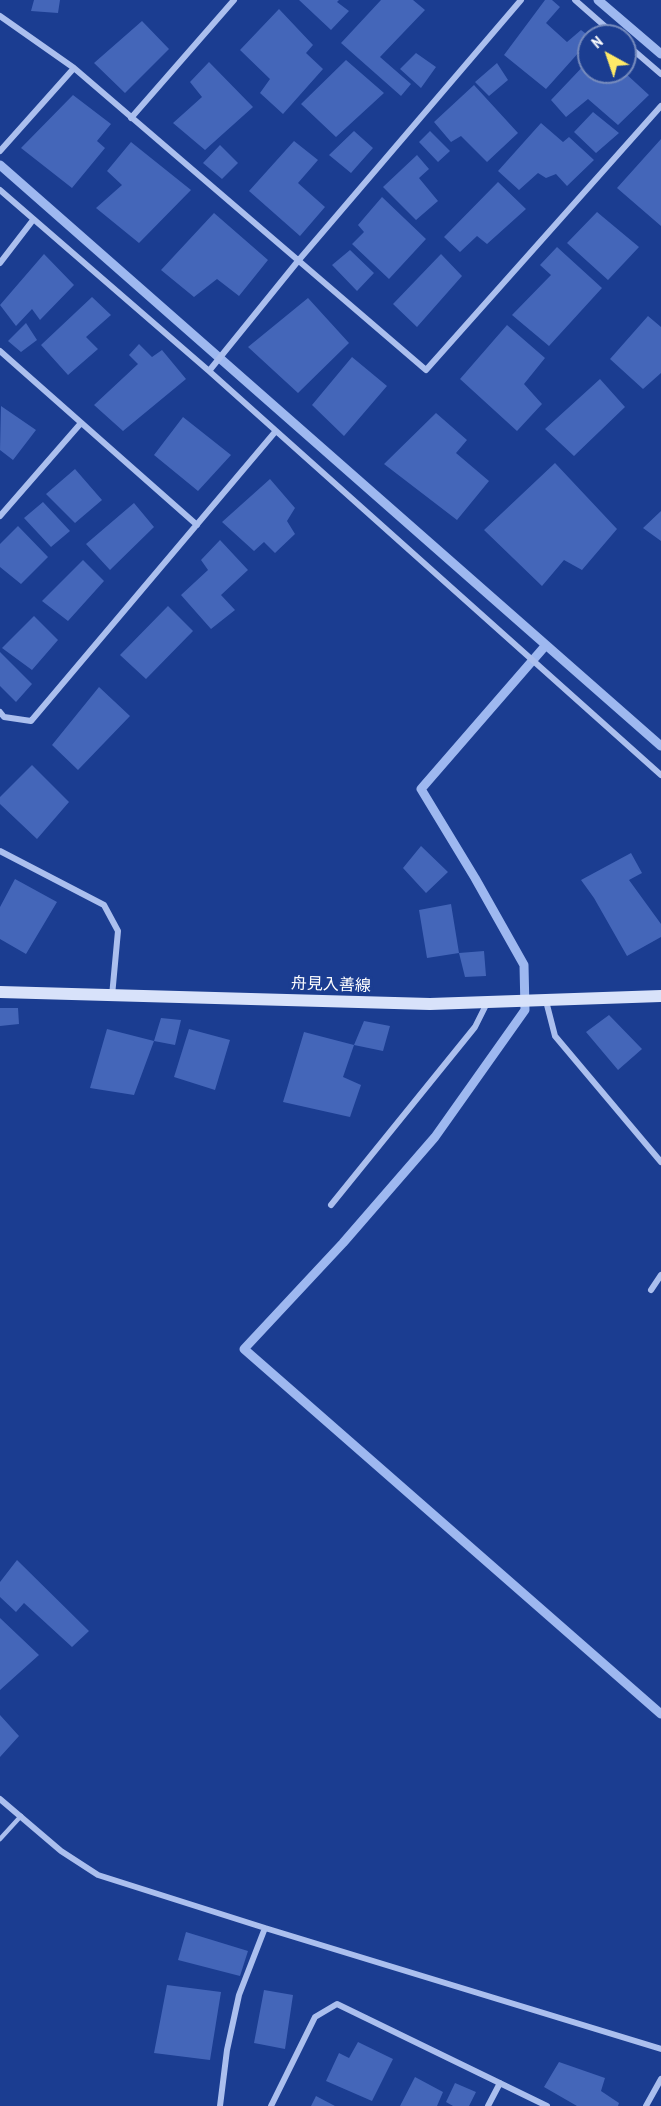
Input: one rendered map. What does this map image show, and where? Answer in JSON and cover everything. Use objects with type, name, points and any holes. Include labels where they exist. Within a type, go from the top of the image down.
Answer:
[{"type":"main road","name":"舟見入善線","points":[[0,992],[430,1004],[661,996]]},
{"type":"street","points":[[130,118],[234,0]]},
{"type":"street","points":[[209,371],[298,261],[521,0]]},
{"type":"street","points":[[574,0],[602,24]]},
{"type":"street","points":[[0,16],[74,68],[426,370],[661,106]]},
{"type":"street","points":[[637,54],[661,74]]},
{"type":"street","points":[[0,152],[74,68]]},
{"type":"street","points":[[0,190],[209,371],[661,775]]},
{"type":"street","points":[[0,263],[33,220]]},
{"type":"street","points":[[0,351],[197,525]]},
{"type":"street","points":[[0,516],[81,423]]},
{"type":"street","points":[[0,712],[4,717],[31,721],[275,432]]},
{"type":"street","points":[[0,851],[104,905],[118,931],[112,996]]},
{"type":"street","points":[[546,1001],[555,1036],[661,1162]]},
{"type":"street","points":[[331,1205],[476,1027],[487,1003]]},
{"type":"street","points":[[651,1290],[661,1275]]},
{"type":"street","points":[[0,1799],[61,1851],[98,1875],[661,2049]]},
{"type":"street","points":[[220,2106],[227,2049],[240,1995],[265,1928]]},
{"type":"street","points":[[271,2106],[315,2017],[337,2004],[547,2106]]},
{"type":"street","points":[[646,2106],[661,2079]]},
{"type":"street","points":[[488,2106],[500,2083]]},
{"type":"lane","points":[[0,1839],[21,1816]]},
{"type":"building","points":[[34,0],[60,0],[58,13],[31,11]]},
{"type":"building","points":[[299,0],[339,0],[337,2],[349,11],[331,30]]},
{"type":"building","points":[[381,0],[413,0],[425,10],[380,57],[411,84],[401,96],[341,43]]},
{"type":"building","points":[[545,0],[552,0],[560,7],[546,23],[567,42],[577,33],[577,54],[546,89],[504,55]]},
{"type":"building","points":[[279,9],[313,45],[306,53],[323,69],[283,114],[260,93],[270,79],[240,50]]},
{"type":"building","points":[[142,21],[169,49],[125,93],[94,63]]},
{"type":"building","points":[[416,53],[436,67],[421,88],[400,69]]},
{"type":"building","points":[[346,60],[384,93],[336,137],[301,104]]},
{"type":"building","points":[[209,62],[253,107],[205,150],[173,123],[202,97],[190,82]]},
{"type":"building","points":[[497,63],[508,80],[489,96],[475,82]]},
{"type":"building","points":[[577,73],[577,84],[637,84],[649,95],[618,125],[588,99],[566,117],[551,100]]},
{"type":"building","points":[[474,85],[518,133],[487,162],[461,136],[451,142],[434,122]]},
{"type":"building","points":[[73,95],[111,124],[97,141],[105,148],[72,188],[21,148]]},
{"type":"building","points":[[593,112],[619,133],[596,153],[574,132]]},
{"type":"building","points":[[541,123],[563,142],[569,137],[594,160],[567,186],[556,174],[546,178],[538,173],[519,190],[498,171]]},
{"type":"building","points":[[354,131],[373,148],[351,173],[329,155]]},
{"type":"building","points":[[430,131],[450,151],[438,162],[419,142]]},
{"type":"building","points":[[661,139],[661,226],[617,188]]},
{"type":"building","points":[[294,141],[318,160],[298,183],[325,207],[300,236],[249,191]]},
{"type":"building","points":[[131,142],[191,190],[139,243],[96,208],[122,185],[107,171]]},
{"type":"building","points":[[220,145],[238,163],[222,179],[203,163]]},
{"type":"building","points":[[417,155],[429,169],[419,178],[438,201],[416,220],[383,187]]},
{"type":"building","points":[[498,182],[526,209],[487,244],[477,236],[460,252],[444,237]]},
{"type":"building","points":[[382,197],[426,239],[389,279],[352,244],[364,232],[358,225]]},
{"type":"building","points":[[597,212],[639,247],[608,280],[567,243]]},
{"type":"building","points":[[214,213],[268,260],[239,296],[217,279],[194,297],[161,270]]},
{"type":"building","points":[[557,247],[602,288],[549,346],[512,315],[551,275],[540,265]]},
{"type":"building","points":[[350,250],[374,273],[357,291],[332,265]]},
{"type":"building","points":[[44,254],[74,285],[40,320],[32,309],[16,326],[0,305]]},
{"type":"building","points":[[441,254],[462,276],[417,327],[393,304]]},
{"type":"building","points":[[92,297],[111,315],[86,337],[98,349],[68,375],[41,345]]},
{"type":"building","points":[[308,298],[349,343],[298,393],[248,347]]},
{"type":"building","points":[[648,316],[661,327],[661,373],[643,389],[610,359]]},
{"type":"building","points":[[26,323],[37,340],[21,352],[8,341]]},
{"type":"building","points":[[507,325],[545,358],[524,384],[542,404],[517,431],[460,379]]},
{"type":"building","points":[[139,344],[152,357],[162,350],[186,379],[123,431],[94,405],[138,364],[129,355]]},
{"type":"building","points":[[352,357],[387,386],[344,436],[312,405]]},
{"type":"building","points":[[600,379],[625,407],[574,456],[545,429]]},
{"type":"building","points":[[1,406],[36,430],[13,460],[0,450]]},
{"type":"building","points":[[436,413],[467,440],[456,453],[489,481],[457,520],[384,464]]},
{"type":"building","points":[[183,417],[231,455],[198,491],[154,455]]},
{"type":"building","points":[[555,463],[617,529],[582,570],[564,560],[542,586],[484,530]]},
{"type":"building","points":[[75,469],[102,500],[75,523],[46,494]]},
{"type":"building","points":[[270,479],[295,508],[287,521],[295,534],[275,553],[264,542],[254,551],[222,522]]},
{"type":"building","points":[[43,502],[70,531],[51,547],[24,518]]},
{"type":"building","points":[[134,503],[154,527],[110,570],[86,544]]},
{"type":"building","points":[[661,511],[661,541],[643,528]]},
{"type":"building","points":[[18,526],[48,557],[21,584],[0,567],[0,544]]},
{"type":"building","points":[[220,540],[248,570],[221,595],[235,610],[211,629],[181,595],[208,570],[201,560]]},
{"type":"building","points":[[83,560],[104,581],[68,621],[42,601]]},
{"type":"building","points":[[168,606],[193,631],[146,679],[120,655]]},
{"type":"building","points":[[34,616],[58,640],[32,670],[2,648]]},
{"type":"building","points":[[0,652],[32,684],[16,702],[0,686]]},
{"type":"building","points":[[99,687],[130,716],[78,770],[52,745]]},
{"type":"building","points":[[32,765],[69,802],[37,839],[0,804],[0,797]]},
{"type":"building","points":[[421,846],[448,872],[426,893],[403,868]]},
{"type":"building","points":[[631,853],[642,873],[629,880],[661,924],[661,937],[627,956],[594,898],[581,880]]},
{"type":"building","points":[[15,879],[57,902],[26,954],[0,939],[0,907]]},
{"type":"building","points":[[451,904],[459,953],[427,958],[419,910]]},
{"type":"building","points":[[484,951],[486,976],[465,977],[459,953]]},
{"type":"building","points":[[0,1008],[18,1008],[19,1024],[0,1026]]},
{"type":"building","points":[[609,1015],[642,1049],[618,1070],[586,1032]]},
{"type":"building","points":[[161,1018],[181,1020],[175,1045],[154,1041]]},
{"type":"building","points":[[364,1021],[390,1026],[383,1051],[354,1045]]},
{"type":"building","points":[[107,1029],[154,1041],[134,1095],[90,1088]]},
{"type":"building","points":[[189,1029],[230,1040],[215,1090],[174,1077]]},
{"type":"building","points":[[304,1032],[354,1045],[343,1077],[361,1085],[350,1117],[283,1102]]},
{"type":"building","points":[[17,1560],[89,1631],[72,1647],[24,1603],[16,1612],[0,1597],[0,1582]]},
{"type":"building","points":[[0,1618],[39,1655],[0,1690]]},
{"type":"building","points":[[0,1715],[19,1736],[0,1757]]},
{"type":"building","points":[[186,1932],[248,1951],[240,1976],[178,1960]]},
{"type":"building","points":[[167,1985],[221,1992],[210,2060],[154,2053]]},
{"type":"building","points":[[264,1990],[293,1995],[285,2049],[254,2043]]},
{"type":"building","points":[[358,2042],[393,2059],[372,2101],[326,2081],[339,2053],[349,2058]]},
{"type":"building","points":[[559,2062],[605,2078],[601,2091],[619,2103],[618,2106],[577,2106],[544,2087]]},
{"type":"building","points":[[415,2077],[443,2092],[437,2106],[400,2106]]},
{"type":"building","points":[[455,2083],[476,2092],[469,2106],[453,2106],[446,2102]]},
{"type":"building","points":[[316,2096],[335,2106],[311,2106]]},
{"type":"waterway","points":[[598,0],[661,54]]},
{"type":"waterway","points":[[0,165],[546,645],[421,789],[524,965],[525,1010],[435,1137],[343,1243],[244,1349],[661,1714]]},
{"type":"waterway","points":[[546,645],[661,746]]}]
